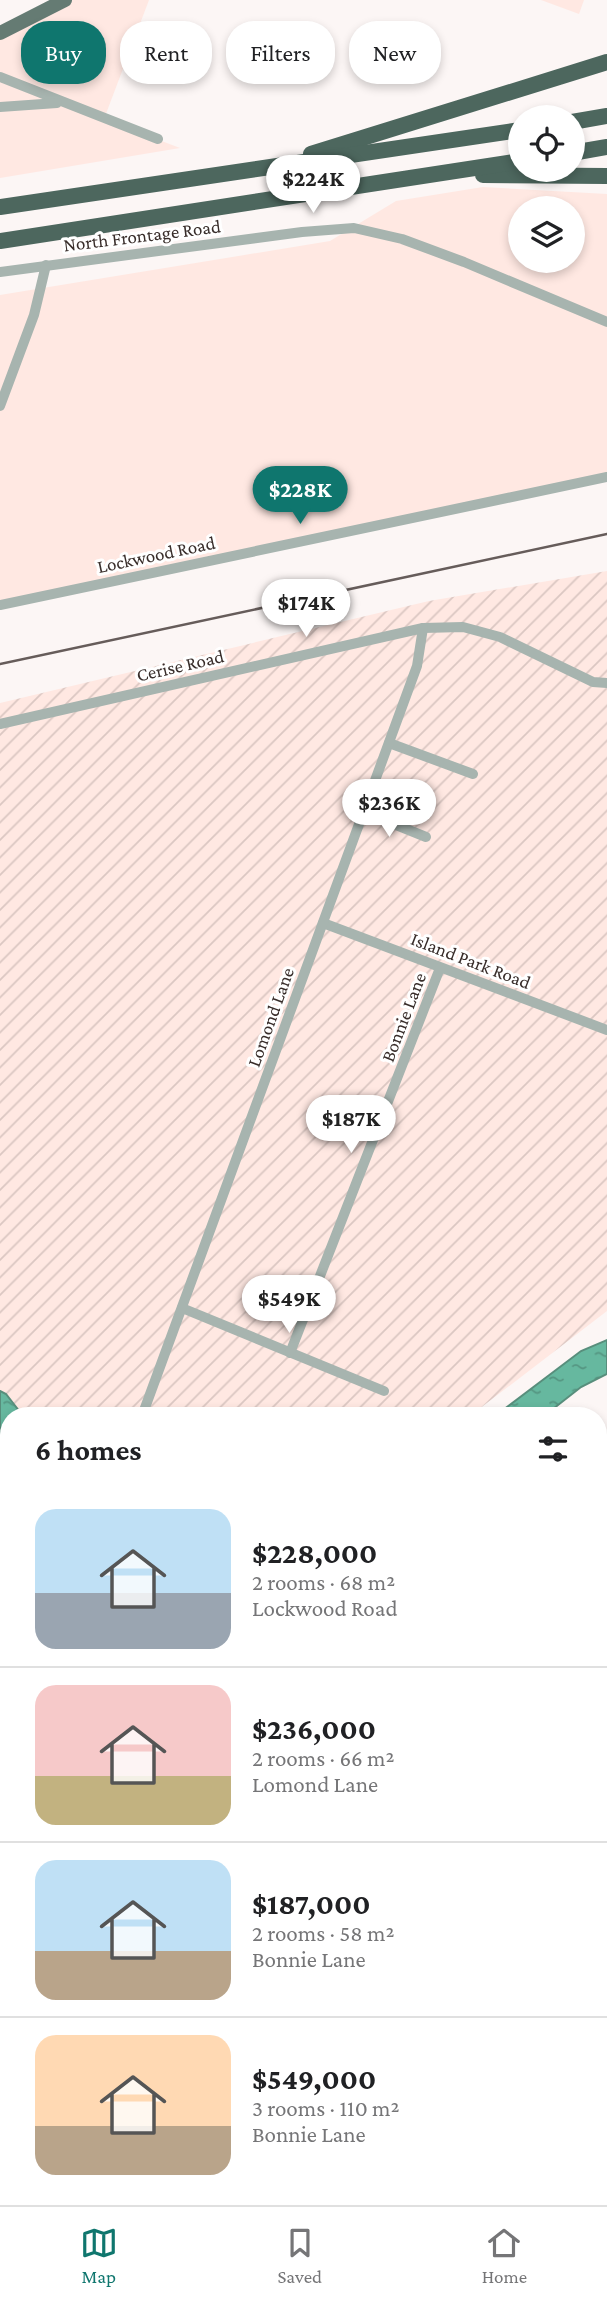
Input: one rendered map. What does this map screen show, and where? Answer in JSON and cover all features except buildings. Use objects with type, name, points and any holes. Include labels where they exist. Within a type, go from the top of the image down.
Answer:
[{"type":"highway","points":[[182,180],[320,152],[607,62]]},
{"type":"highway","points":[[585,120],[607,116]]},
{"type":"highway","points":[[0,207],[508,132]]},
{"type":"highway","points":[[585,151],[607,147]]},
{"type":"highway","points":[[0,241],[508,163]]},
{"type":"highway","points":[[341,189],[482,175],[607,176]]},
{"type":"main road","points":[[3,30],[65,0]]},
{"type":"street","points":[[0,77],[60,103],[158,139]]},
{"type":"street","points":[[0,107],[60,103]]},
{"type":"street","name":"North Frontage Road","points":[[0,272],[302,232],[354,228],[402,239],[464,262],[607,322]]},
{"type":"street","points":[[0,406],[34,315],[46,265]]},
{"type":"street","name":"Lockwood Road","points":[[0,606],[607,477]]},
{"type":"street","name":"Cerise Road","points":[[0,724],[423,628],[463,627],[500,637],[593,682],[607,684]]},
{"type":"street","name":"Lomond Lane","points":[[145,1407],[417,666],[423,628]]},
{"type":"street","points":[[389,743],[473,774]]},
{"type":"street","points":[[364,811],[426,837]]},
{"type":"street","name":"Island Park Road","points":[[323,923],[607,1030]]},
{"type":"street","name":"Bonnie Lane","points":[[290,1353],[440,968]]},
{"type":"street","points":[[182,1308],[384,1391]]},
{"type":"shaded area","points":[[65,0],[149,0],[141,21],[120,21],[120,77],[104,119],[180,148],[0,178],[0,33],[21,22],[21,84],[106,84],[106,21],[24,21]]},
{"type":"shaded area","points":[[541,0],[584,0],[579,14]]},
{"type":"shaded area","points":[[483,187],[607,194],[607,477],[0,607],[0,295],[330,241],[396,201]]},
{"type":"shaded area","points":[[607,571],[607,1311],[482,1407],[0,1407],[0,703],[429,601]]},
{"type":"water","points":[[607,1340],[607,1374],[581,1387],[555,1407],[507,1407],[581,1351]]},
{"type":"water","points":[[0,1391],[6,1394],[16,1407],[0,1407]]},
{"type":"railway","points":[[0,664],[607,534]]}]
